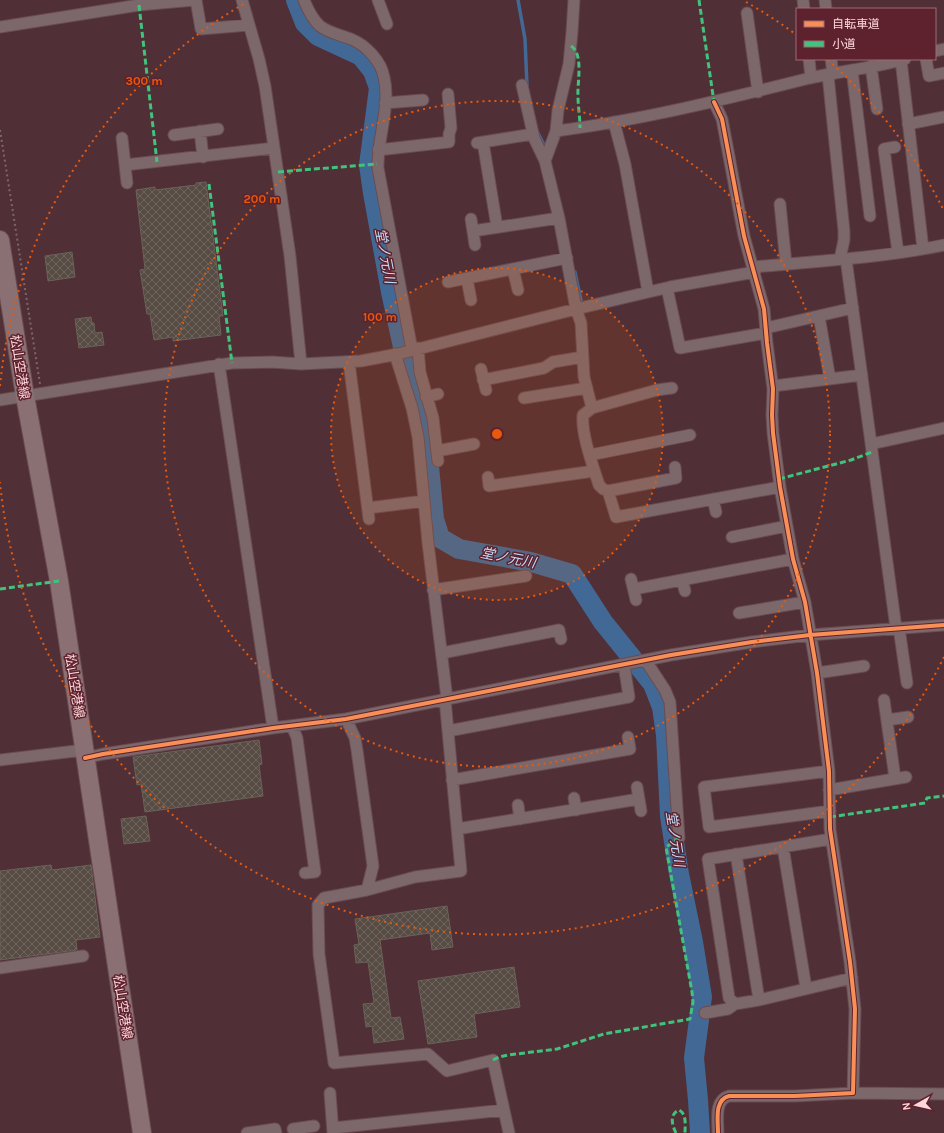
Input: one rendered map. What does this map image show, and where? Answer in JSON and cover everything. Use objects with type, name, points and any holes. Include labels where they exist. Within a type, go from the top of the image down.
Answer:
[{"type":"main road","name":"松山空港線","points":[[0,240],[2,262],[58,581],[142,1133]]},
{"type":"street","points":[[0,27],[139,5],[196,0],[201,29],[249,25]]},
{"type":"street","points":[[242,0],[265,86],[290,256],[301,364]]},
{"type":"street","points":[[304,0],[313,18],[320,25],[327,30],[354,40],[364,46],[372,54],[380,66],[384,76],[386,88],[378,150],[379,182],[418,437],[433,590],[442,653],[461,871],[415,877],[367,890],[324,898],[318,905],[319,954],[334,1063],[428,1054],[447,1071],[493,1060],[509,1133]]},
{"type":"street","points":[[378,0],[387,24]]},
{"type":"street","points":[[545,161],[556,131],[558,110],[569,64],[574,0]]},
{"type":"street","points":[[747,14],[758,92]]},
{"type":"street","points":[[809,60],[811,78]]},
{"type":"street","points":[[831,60],[844,231],[843,259],[853,308],[871,444],[907,683]]},
{"type":"street","points":[[556,131],[614,122],[714,102],[811,78],[903,60],[908,124],[924,249]]},
{"type":"street","points":[[926,60],[929,76],[944,73]]},
{"type":"street","points":[[871,66],[877,109]]},
{"type":"street","points":[[852,70],[870,216]]},
{"type":"street","points":[[522,85],[533,134],[545,161],[559,218],[576,309],[581,323],[584,378],[592,408]]},
{"type":"street","points":[[378,150],[449,142],[448,134],[451,128],[448,94]]},
{"type":"street","points":[[385,103],[423,100]]},
{"type":"street","points":[[714,102],[722,119],[744,236],[764,309],[773,386],[773,434],[780,487],[793,559],[805,602],[817,673],[829,771],[831,839],[852,978],[855,1009],[853,1094]]},
{"type":"street","points":[[908,124],[944,117]]},
{"type":"street","points":[[614,122],[625,164],[648,292]]},
{"type":"street","points":[[174,135],[218,129]]},
{"type":"street","points":[[200,131],[203,157]]},
{"type":"street","points":[[497,227],[480,142],[533,134]]},
{"type":"street","points":[[122,138],[127,183]]},
{"type":"street","points":[[895,147],[884,149],[898,253]]},
{"type":"street","points":[[125,165],[274,148]]},
{"type":"street","points":[[780,204],[786,264]]},
{"type":"street","points":[[473,231],[559,218]]},
{"type":"street","points":[[471,219],[475,245]]},
{"type":"street","points":[[0,400],[219,364],[272,362],[301,364],[361,361],[648,292],[754,270],[786,264],[898,253],[944,245]]},
{"type":"street","points":[[448,282],[567,258]]},
{"type":"street","points":[[513,269],[518,290]]},
{"type":"street","points":[[467,279],[471,300]]},
{"type":"street","points":[[667,288],[680,348],[766,331],[853,308]]},
{"type":"street","points":[[819,316],[830,379]]},
{"type":"street","points":[[406,351],[420,372],[433,418],[438,456],[474,444]]},
{"type":"street","points":[[483,380],[544,368],[552,362],[583,357]]},
{"type":"street","points":[[349,362],[368,513],[424,501]]},
{"type":"street","points":[[219,364],[273,728]]},
{"type":"street","points":[[773,386],[862,375]]},
{"type":"street","points":[[524,398],[587,388]]},
{"type":"street","points":[[673,389],[657,390],[592,408],[583,415],[582,420],[594,470],[599,485],[603,489],[608,491],[676,478],[675,467]]},
{"type":"street","points":[[426,397],[438,394]]},
{"type":"street","points":[[871,444],[944,428]]},
{"type":"street","points":[[590,455],[690,435]]},
{"type":"street","points":[[488,478],[489,486],[594,470]]},
{"type":"street","points":[[608,491],[616,517],[780,487]]},
{"type":"street","points":[[713,499],[716,512]]},
{"type":"street","points":[[732,537],[787,526]]},
{"type":"street","points":[[636,600],[632,584],[682,580],[732,565],[793,559]]},
{"type":"street","points":[[433,590],[526,576]]},
{"type":"street","points":[[682,580],[685,591]]},
{"type":"street","points":[[739,613],[805,602]]},
{"type":"street","points":[[0,760],[103,754],[273,728],[346,719],[671,655],[752,642],[810,635],[944,625]]},
{"type":"street","points":[[442,653],[559,630],[561,639]]},
{"type":"street","points":[[646,661],[666,690],[670,702],[679,838]]},
{"type":"street","points":[[448,731],[629,697],[624,665]]},
{"type":"street","points":[[817,673],[864,666]]},
{"type":"street","points":[[829,790],[900,777],[884,700]]},
{"type":"street","points":[[887,720],[908,716]]},
{"type":"street","points":[[346,719],[355,738],[358,750],[373,866],[367,890]]},
{"type":"street","points":[[292,726],[297,738],[316,872],[305,874]]},
{"type":"street","points":[[452,780],[506,771],[570,755],[630,749],[628,737]]},
{"type":"street","points":[[504,759],[506,771]]},
{"type":"street","points":[[829,771],[704,787],[709,826],[830,811]]},
{"type":"street","points":[[637,787],[641,811]]},
{"type":"street","points":[[574,798],[576,810]]},
{"type":"street","points":[[457,829],[639,799]]},
{"type":"street","points":[[518,805],[520,819]]},
{"type":"street","points":[[735,1004],[729,998],[708,859],[831,839]]},
{"type":"street","points":[[783,847],[806,988]]},
{"type":"street","points":[[736,854],[759,1000]]},
{"type":"street","points":[[0,968],[83,956]]},
{"type":"street","points":[[705,1013],[728,1009],[735,1004],[759,1000],[852,978]]},
{"type":"street","points":[[330,1093],[333,1130],[504,1110]]},
{"type":"street","points":[[718,1133],[719,1103],[724,1098],[729,1096],[944,1094]]},
{"type":"street","points":[[251,1133],[275,1129],[276,1133]]},
{"type":"building","points":[[206,182],[223,316],[219,316],[221,335],[173,341],[173,337],[154,340],[150,314],[147,314],[140,270],[145,269],[136,190],[155,187],[155,190],[196,185],[196,183]]},
{"type":"building","points":[[72,252],[75,277],[48,281],[45,256]]},
{"type":"building","points":[[91,317],[92,323],[94,323],[95,333],[102,332],[104,345],[79,348],[75,319]]},
{"type":"building","points":[[259,740],[262,764],[259,765],[263,796],[145,812],[141,784],[137,785],[133,757]]},
{"type":"building","points":[[146,816],[150,841],[124,844],[121,819]]},
{"type":"building","points":[[51,865],[52,870],[91,865],[100,937],[76,940],[77,950],[0,960],[0,871]]},
{"type":"building","points":[[447,906],[453,947],[432,950],[430,933],[380,940],[391,1018],[400,1017],[404,1039],[374,1043],[372,1026],[366,1027],[363,1004],[374,1003],[368,962],[356,963],[354,945],[359,944],[355,919]]},
{"type":"building","points":[[514,967],[520,1007],[474,1014],[477,1037],[428,1044],[418,981]]},
{"type":"waterway","name":"堂ノ元川","points":[[296,0],[305,23],[318,36],[361,56],[373,71],[379,88],[369,165],[391,292],[406,361],[426,435],[434,519],[440,538],[459,549],[531,562],[572,574],[603,622],[653,684],[662,707],[666,735],[670,816],[679,874],[693,942],[702,997],[694,1058],[700,1133]]},
{"type":"waterway","points":[[518,0],[525,39],[527,86]]},
{"type":"waterway","points":[[538,133],[545,147]]},
{"type":"waterway","points":[[575,272],[581,300]]},
{"type":"marked path","points":[[699,0],[714,102]]},
{"type":"marked path","points":[[139,5],[157,162]]},
{"type":"marked path","points":[[571,46],[575,50],[579,62],[578,96],[580,128]]},
{"type":"marked path","points":[[278,172],[377,164]]},
{"type":"marked path","points":[[209,184],[232,363]]},
{"type":"marked path","points":[[779,479],[851,460],[872,452]]},
{"type":"marked path","points":[[0,589],[59,581]]},
{"type":"marked path","points":[[830,817],[925,803],[927,798],[944,796]]},
{"type":"marked path","points":[[493,1060],[508,1055],[557,1049],[604,1034],[690,1019],[693,1002],[692,992],[666,847],[679,838]]},
{"type":"marked path","points":[[676,1133],[672,1120],[674,1114],[679,1110],[682,1112],[684,1117],[685,1133]]},
{"type":"cycle path","points":[[714,102],[722,119],[744,236],[764,309],[773,389],[773,433],[780,487],[793,559],[805,602],[817,673],[829,771],[830,829],[850,962],[855,1009],[853,1093],[795,1096],[729,1096],[724,1098],[719,1106],[718,1133]]},
{"type":"cycle path","points":[[85,758],[273,728],[346,719],[671,655],[752,642],[810,635],[944,625]]}]
